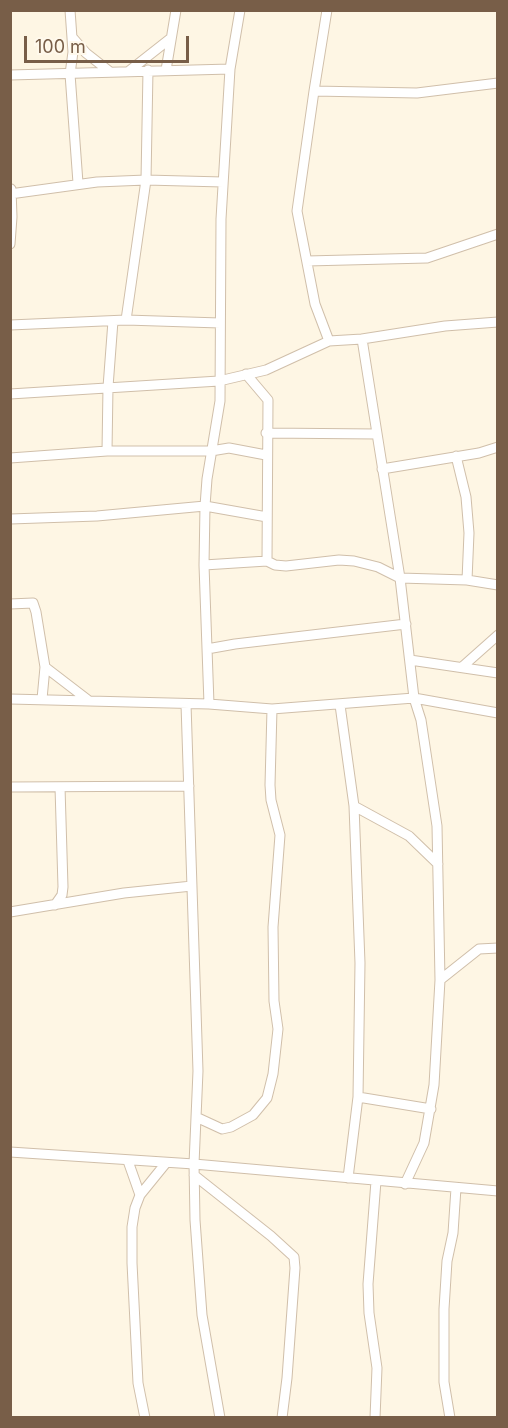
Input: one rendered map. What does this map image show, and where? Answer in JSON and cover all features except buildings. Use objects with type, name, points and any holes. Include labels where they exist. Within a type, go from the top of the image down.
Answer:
[{"type":"street","points":[[70,10],[72,37],[70,74],[78,183]]},
{"type":"street","points":[[166,70],[176,10]]},
{"type":"street","points":[[209,704],[204,565],[205,506],[207,479],[220,400],[220,219],[230,69],[240,10]]},
{"type":"street","points":[[327,10],[297,212],[318,313],[329,341]]},
{"type":"street","points":[[72,37],[86,53],[109,71]]},
{"type":"street","points":[[129,70],[171,38]]},
{"type":"street","points":[[10,75],[230,69]]},
{"type":"street","points":[[126,320],[146,180],[148,70]]},
{"type":"street","points":[[314,91],[417,93],[498,83]]},
{"type":"street","points":[[10,244],[11,192],[56,189],[78,183],[146,180],[223,182]]},
{"type":"street","points":[[307,261],[427,258],[498,234]]},
{"type":"street","points":[[10,325],[126,320],[220,323]]},
{"type":"street","points":[[107,451],[108,387],[113,321]]},
{"type":"street","points":[[10,394],[219,381],[266,370],[329,341],[498,322]]},
{"type":"street","points":[[362,339],[400,578],[414,698],[421,720],[434,798],[438,864],[440,980],[431,1109],[424,1143],[405,1184]]},
{"type":"street","points":[[246,374],[268,400],[267,561]]},
{"type":"street","points":[[266,433],[377,434]]},
{"type":"street","points":[[382,469],[479,453],[498,447]]},
{"type":"street","points":[[10,458],[107,451],[211,451],[229,448],[266,455]]},
{"type":"street","points":[[456,456],[466,497],[469,533],[467,580]]},
{"type":"street","points":[[10,519],[97,516],[205,506],[267,517]]},
{"type":"street","points":[[204,565],[267,561],[275,565],[286,566],[339,560],[354,561],[378,567],[400,578],[467,580],[498,585]]},
{"type":"street","points":[[10,604],[33,603],[45,667],[42,699]]},
{"type":"street","points":[[207,649],[406,624]]},
{"type":"street","points":[[462,667],[498,635]]},
{"type":"street","points":[[410,660],[498,673]]},
{"type":"street","points":[[45,667],[88,700]]},
{"type":"street","points":[[10,699],[209,704],[272,709],[414,698],[498,713]]},
{"type":"street","points":[[186,704],[198,1071],[194,1164],[195,1220],[202,1315],[220,1418]]},
{"type":"street","points":[[340,705],[354,806],[360,963],[358,1097],[348,1178]]},
{"type":"street","points":[[196,1117],[222,1129],[231,1127],[253,1115],[267,1098],[273,1074],[278,1029],[274,1001],[273,927],[280,835],[271,800],[270,785],[272,709]]},
{"type":"street","points":[[10,787],[189,786]]},
{"type":"street","points":[[55,904],[63,891],[60,788]]},
{"type":"street","points":[[354,806],[409,836],[438,864]]},
{"type":"street","points":[[10,912],[124,893],[192,886]]},
{"type":"street","points":[[440,980],[479,949],[498,948]]},
{"type":"street","points":[[358,1097],[431,1109]]},
{"type":"street","points":[[10,1152],[194,1164],[498,1191]]},
{"type":"street","points":[[128,1161],[140,1195]]},
{"type":"street","points":[[144,1418],[138,1383],[132,1227],[140,1195],[166,1163]]},
{"type":"street","points":[[194,1175],[294,1257],[288,1367],[282,1418]]},
{"type":"street","points":[[375,1418],[377,1368],[369,1313],[368,1284],[376,1181]]},
{"type":"street","points":[[450,1418],[444,1382],[444,1309],[456,1188]]}]
